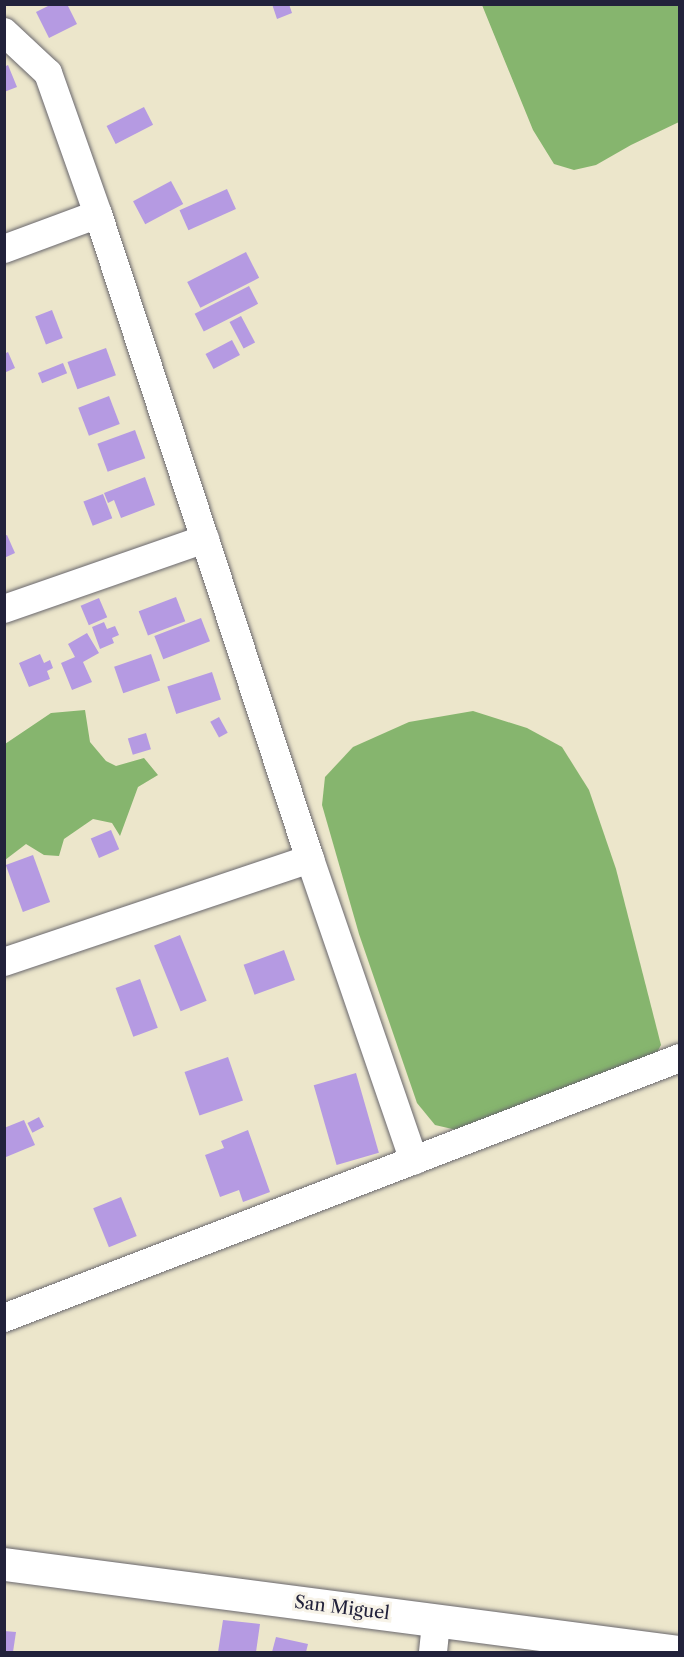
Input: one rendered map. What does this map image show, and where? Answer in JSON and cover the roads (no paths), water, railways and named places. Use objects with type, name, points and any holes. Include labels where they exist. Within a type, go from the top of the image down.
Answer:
[{"type":"street","points":[[4,33],[48,73],[98,214],[310,859],[414,1161]]},
{"type":"street","points":[[4,249],[98,214]]},
{"type":"street","points":[[4,609],[205,539]]},
{"type":"street","points":[[4,962],[310,859]]},
{"type":"street","points":[[4,1318],[680,1058]]},
{"type":"street","name":"San Miguel","points":[[4,1564],[679,1653]]},
{"type":"street","points":[[433,1653],[436,1621]]}]
